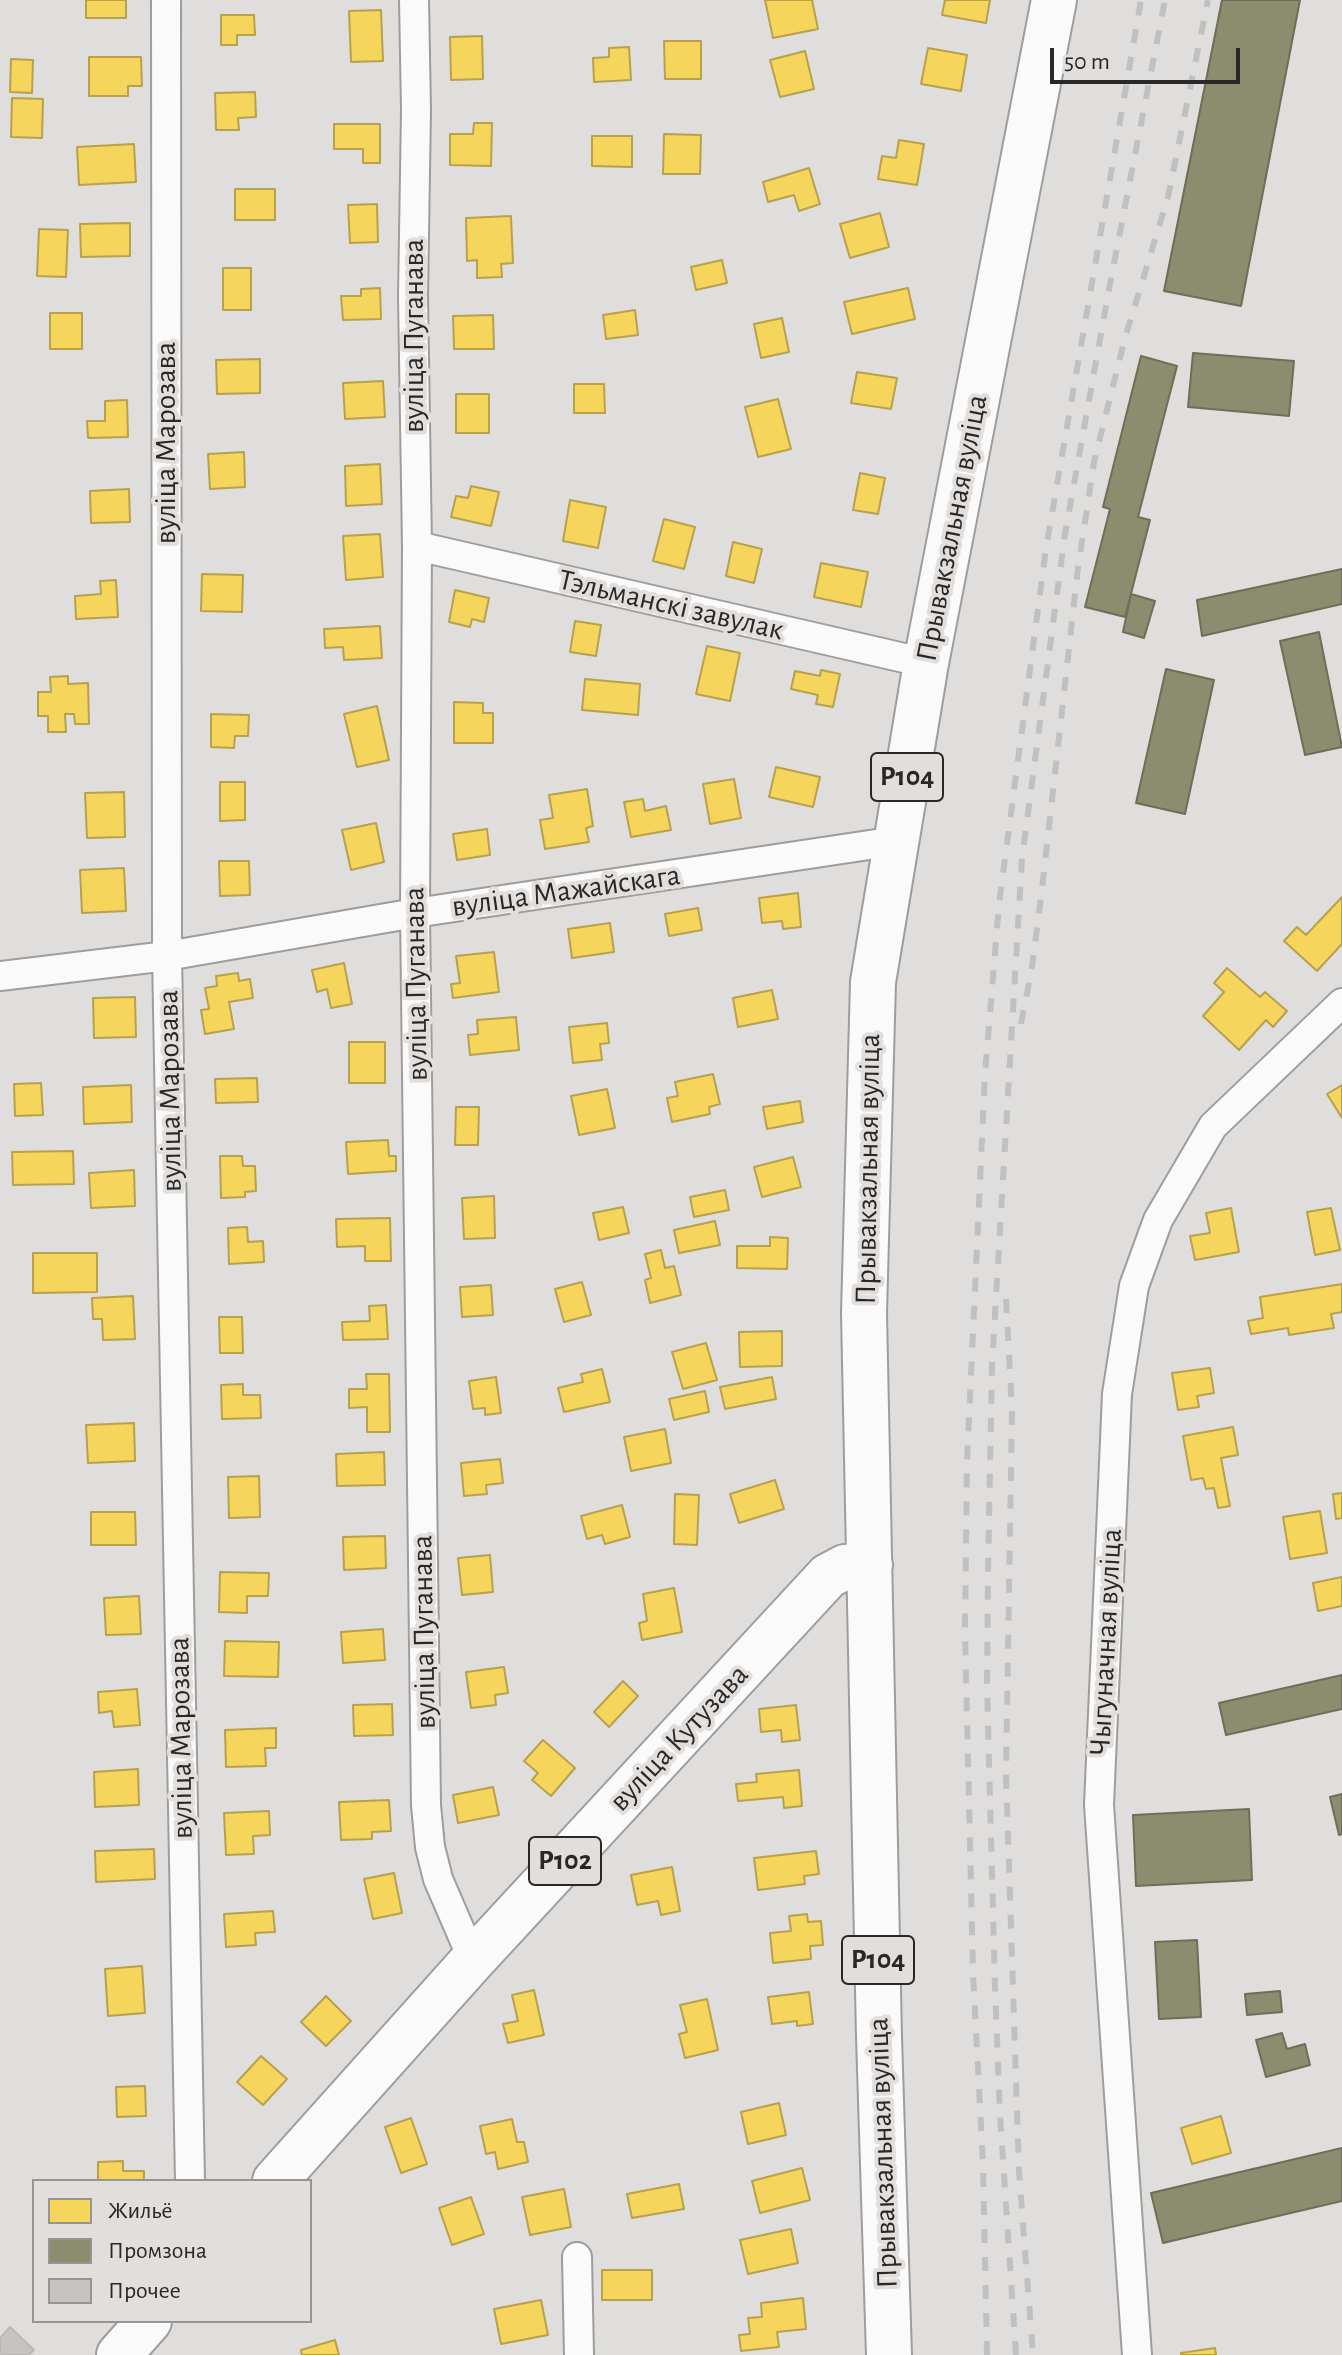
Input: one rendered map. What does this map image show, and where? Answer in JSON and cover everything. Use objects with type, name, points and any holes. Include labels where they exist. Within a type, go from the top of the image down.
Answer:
[{"type":"main road","name":"Прывакзальная вуліца","points":[[889,2355],[864,1313],[873,982],[926,663],[1054,0]]},
{"type":"main road","name":"вуліца Кутузава","points":[[277,2179],[473,1960],[828,1576],[845,1567],[870,1565]]},
{"type":"street","name":"вуліца Марозава","points":[[166,0],[167,956],[190,2179]]},
{"type":"street","name":"вуліца Пуганава","points":[[414,0],[413,296],[417,546],[415,913],[426,1805],[430,1847],[438,1879],[473,1960]]},
{"type":"street","name":"Тэльманскі завулак","points":[[417,546],[926,663]]},
{"type":"street","name":"вуліца Мажайскага","points":[[0,976],[167,956],[415,913],[896,841]]},
{"type":"street","name":"Чыгуначная вуліца","points":[[1137,2355],[1099,1805],[1117,1394],[1134,1286],[1158,1220],[1213,1126],[1342,1003]]},
{"type":"street","points":[[577,2257],[579,2355]]},
{"type":"building: Жильё","points":[[86,0],[126,0],[126,18],[86,18]]},
{"type":"building: Жильё","points":[[765,0],[812,0],[818,29],[773,38]]},
{"type":"building: Жильё","points":[[945,0],[990,0],[986,23],[942,15]]},
{"type":"building: Жильё","points":[[381,10],[383,61],[351,62],[349,11]]},
{"type":"building: Жильё","points":[[221,15],[254,15],[255,35],[237,35],[237,45],[221,45]]},
{"type":"building: Жильё","points":[[482,36],[483,79],[451,80],[450,37]]},
{"type":"building: Жильё","points":[[664,41],[701,41],[701,79],[665,79]]},
{"type":"building: Жильё","points":[[629,47],[631,80],[594,82],[593,58],[609,57],[609,48]]},
{"type":"building: Жильё","points":[[928,48],[967,55],[961,91],[921,84]]},
{"type":"building: Жильё","points":[[805,51],[814,89],[780,97],[770,60]]},
{"type":"building: Жильё","points":[[89,57],[141,57],[142,86],[128,86],[128,96],[89,96]]},
{"type":"building: Жильё","points":[[11,59],[33,60],[32,93],[10,92]]},
{"type":"building: Жильё","points":[[255,92],[256,117],[238,118],[239,130],[216,130],[215,93]]},
{"type":"building: Жильё","points":[[12,98],[43,99],[42,138],[11,137]]},
{"type":"building: Жильё","points":[[474,123],[492,123],[491,166],[450,165],[450,134],[473,134]]},
{"type":"building: Жильё","points":[[334,124],[380,124],[380,163],[363,163],[363,149],[334,149]]},
{"type":"building: Жильё","points":[[664,134],[701,135],[700,174],[663,174]]},
{"type":"building: Жильё","points":[[592,136],[632,136],[632,167],[592,166]]},
{"type":"building: Жильё","points":[[899,140],[924,144],[917,185],[878,179],[882,156],[896,158]]},
{"type":"building: Жильё","points":[[134,144],[136,182],[79,185],[77,147]]},
{"type":"building: Жильё","points":[[809,168],[820,204],[799,211],[794,195],[768,202],[763,182]]},
{"type":"building: Жильё","points":[[235,189],[275,189],[275,220],[235,220]]},
{"type":"building: Жильё","points":[[377,204],[378,242],[350,243],[348,205]]},
{"type":"building: Жильё","points":[[880,213],[889,247],[850,258],[840,224]]},
{"type":"building: Жильё","points":[[511,216],[513,263],[501,264],[502,277],[477,278],[477,260],[467,261],[466,218]]},
{"type":"building: Жильё","points":[[130,223],[130,256],[81,257],[80,224]]},
{"type":"building: Жильё","points":[[39,229],[68,230],[66,277],[37,276]]},
{"type":"building: Жильё","points":[[722,260],[727,283],[696,290],[691,267]]},
{"type":"building: Жильё","points":[[223,268],[251,268],[251,310],[223,310]]},
{"type":"building: Жильё","points":[[380,288],[381,319],[343,320],[341,296],[361,296],[361,289]]},
{"type":"building: Жильё","points":[[908,288],[915,319],[852,334],[844,302]]},
{"type":"building: Жильё","points":[[635,310],[638,335],[606,339],[603,315]]},
{"type":"building: Жильё","points":[[50,313],[82,313],[82,349],[50,349]]},
{"type":"building: Жильё","points":[[493,315],[494,349],[454,349],[453,316]]},
{"type":"building: Жильё","points":[[782,318],[789,352],[761,358],[754,324]]},
{"type":"building: Жильё","points":[[260,359],[260,393],[217,394],[216,360]]},
{"type":"building: Жильё","points":[[857,372],[897,378],[891,409],[851,403]]},
{"type":"building: Жильё","points":[[383,381],[385,417],[345,419],[343,383]]},
{"type":"building: Жильё","points":[[574,384],[604,384],[605,413],[574,413]]},
{"type":"building: Жильё","points":[[456,394],[489,394],[489,433],[456,433]]},
{"type":"building: Жильё","points":[[778,399],[791,449],[758,457],[745,407]]},
{"type":"building: Жильё","points":[[127,400],[128,437],[88,438],[87,421],[105,421],[105,401]]},
{"type":"building: Жильё","points":[[244,452],[245,487],[210,489],[208,454]]},
{"type":"building: Жильё","points":[[380,464],[382,504],[346,506],[345,466]]},
{"type":"building: Жильё","points":[[860,473],[885,478],[878,514],[853,510]]},
{"type":"building: Жильё","points":[[471,486],[499,492],[491,526],[451,517],[456,496],[468,498]]},
{"type":"building: Жильё","points":[[129,489],[130,522],[91,523],[90,491]]},
{"type":"building: Жильё","points":[[570,500],[606,507],[598,548],[563,541]]},
{"type":"building: Жильё","points":[[664,519],[695,527],[684,569],[653,561]]},
{"type":"building: Жильё","points":[[380,534],[383,577],[346,580],[343,536]]},
{"type":"building: Жильё","points":[[733,542],[762,549],[754,583],[726,576]]},
{"type":"building: Жильё","points":[[821,563],[868,572],[861,607],[814,597]]},
{"type":"building: Жильё","points":[[202,574],[243,575],[242,612],[201,611]]},
{"type":"building: Жильё","points":[[116,580],[118,617],[76,619],[75,596],[101,594],[100,581]]},
{"type":"building: Жильё","points":[[455,590],[489,598],[484,622],[472,619],[470,627],[449,622]]},
{"type":"building: Жильё","points":[[575,621],[601,625],[596,656],[570,652]]},
{"type":"building: Жильё","points":[[380,626],[382,658],[344,660],[343,647],[325,648],[324,629]]},
{"type":"building: Жильё","points":[[707,646],[740,653],[730,701],[696,694]]},
{"type":"building: Жильё","points":[[821,670],[840,674],[833,707],[816,704],[818,695],[791,689],[795,671],[820,676]]},
{"type":"building: Жильё","points":[[68,676],[68,684],[88,683],[89,724],[75,724],[74,714],[65,714],[66,732],[48,732],[48,716],[38,716],[38,692],[51,692],[50,677]]},
{"type":"building: Жильё","points":[[585,679],[640,684],[638,715],[582,710]]},
{"type":"building: Жильё","points":[[454,702],[483,703],[483,713],[493,713],[493,743],[454,743]]},
{"type":"building: Жильё","points":[[377,706],[389,760],[357,767],[344,714]]},
{"type":"building: Жильё","points":[[211,714],[249,715],[248,736],[235,736],[234,748],[211,747]]},
{"type":"building: Жильё","points":[[776,767],[820,777],[813,807],[769,797]]},
{"type":"building: Жильё","points":[[734,779],[741,818],[710,824],[703,784]]},
{"type":"building: Жильё","points":[[220,782],[245,782],[245,820],[220,821]]},
{"type":"building: Жильё","points":[[587,789],[593,826],[586,828],[589,842],[545,849],[540,820],[553,818],[549,795]]},
{"type":"building: Жильё","points":[[124,792],[125,837],[87,838],[85,793]]},
{"type":"building: Жильё","points":[[643,799],[645,811],[666,806],[671,830],[631,837],[624,802]]},
{"type":"building: Жильё","points":[[376,823],[384,862],[351,870],[342,830]]},
{"type":"building: Жильё","points":[[487,829],[490,855],[457,860],[453,834]]},
{"type":"building: Жильё","points":[[219,861],[249,861],[250,895],[220,896]]},
{"type":"building: Жильё","points":[[124,868],[126,911],[82,913],[80,870]]},
{"type":"building: Жильё","points":[[798,893],[801,927],[783,929],[782,921],[762,923],[759,898]]},
{"type":"building: Жильё","points":[[1342,897],[1342,944],[1317,971],[1284,941],[1297,927],[1306,935]]},
{"type":"building: Жильё","points":[[698,908],[702,930],[669,936],[665,914]]},
{"type":"building: Жильё","points":[[610,923],[614,952],[572,958],[568,929]]},
{"type":"building: Жильё","points":[[494,952],[499,992],[453,998],[451,984],[460,983],[456,956]]},
{"type":"building: Жильё","points":[[344,963],[352,1004],[331,1008],[327,989],[317,992],[312,970]]},
{"type":"building: Жильё","points":[[1227,968],[1260,997],[1265,992],[1287,1011],[1273,1027],[1266,1020],[1239,1050],[1203,1016],[1224,992],[1214,983]]},
{"type":"building: Жильё","points":[[238,973],[239,981],[250,979],[253,998],[229,1002],[234,1029],[205,1034],[201,1010],[209,1009],[205,988],[217,986],[216,976]]},
{"type":"building: Жильё","points":[[772,990],[778,1019],[738,1027],[733,998]]},
{"type":"building: Жильё","points":[[135,997],[136,1037],[94,1038],[93,998]]},
{"type":"building: Жильё","points":[[516,1017],[519,1050],[470,1055],[468,1035],[478,1034],[477,1020]]},
{"type":"building: Жильё","points":[[607,1023],[609,1043],[600,1044],[602,1060],[573,1063],[569,1027]]},
{"type":"building: Жильё","points":[[349,1042],[385,1042],[385,1083],[349,1083]]},
{"type":"building: Жильё","points":[[713,1074],[720,1104],[709,1107],[710,1114],[672,1122],[667,1098],[678,1096],[675,1082]]},
{"type":"building: Жильё","points":[[257,1078],[258,1102],[216,1103],[215,1079]]},
{"type":"building: Жильё","points":[[41,1083],[43,1115],[15,1116],[14,1084]]},
{"type":"building: Жильё","points":[[131,1085],[132,1122],[84,1124],[83,1087]]},
{"type":"building: Жильё","points":[[1342,1085],[1342,1118],[1327,1094]]},
{"type":"building: Жильё","points":[[607,1089],[615,1128],[579,1135],[571,1096]]},
{"type":"building: Жильё","points":[[800,1101],[803,1122],[767,1129],[763,1107]]},
{"type":"building: Жильё","points":[[456,1107],[479,1107],[478,1145],[455,1145]]},
{"type":"building: Жильё","points":[[388,1140],[389,1156],[396,1156],[396,1171],[348,1174],[346,1142]]},
{"type":"building: Жильё","points":[[73,1151],[74,1184],[13,1185],[12,1152]]},
{"type":"building: Жильё","points":[[220,1156],[242,1156],[243,1166],[255,1166],[256,1191],[245,1192],[245,1197],[221,1198]]},
{"type":"building: Жильё","points":[[793,1157],[801,1187],[762,1197],[754,1167]]},
{"type":"building: Жильё","points":[[134,1170],[135,1206],[91,1208],[89,1173]]},
{"type":"building: Жильё","points":[[725,1190],[729,1210],[694,1217],[690,1197]]},
{"type":"building: Жильё","points":[[494,1196],[495,1238],[464,1239],[462,1198]]},
{"type":"building: Жильё","points":[[623,1207],[629,1233],[599,1240],[593,1213]]},
{"type":"building: Жильё","points":[[1231,1208],[1239,1252],[1195,1260],[1190,1236],[1210,1233],[1206,1213]]},
{"type":"building: Жильё","points":[[1331,1208],[1340,1250],[1315,1255],[1307,1212]]},
{"type":"building: Жильё","points":[[390,1218],[391,1261],[365,1261],[365,1246],[337,1247],[336,1219]]},
{"type":"building: Жильё","points":[[715,1221],[720,1245],[679,1253],[674,1230]]},
{"type":"building: Жильё","points":[[247,1227],[248,1242],[263,1241],[264,1262],[229,1264],[228,1228]]},
{"type":"building: Жильё","points":[[770,1237],[788,1238],[787,1269],[737,1268],[737,1246],[770,1246]]},
{"type":"building: Жильё","points":[[661,1250],[665,1268],[674,1266],[681,1295],[650,1303],[645,1280],[651,1278],[645,1254]]},
{"type":"building: Жильё","points":[[33,1253],[97,1253],[97,1292],[33,1293]]},
{"type":"building: Жильё","points":[[582,1282],[591,1315],[564,1322],[555,1289]]},
{"type":"building: Жильё","points":[[1342,1284],[1342,1312],[1331,1314],[1334,1328],[1289,1335],[1288,1328],[1251,1334],[1248,1321],[1263,1318],[1260,1297]]},
{"type":"building: Жильё","points":[[491,1285],[493,1315],[462,1317],[460,1287]]},
{"type":"building: Жильё","points":[[133,1296],[135,1339],[103,1340],[102,1319],[93,1319],[92,1298]]},
{"type":"building: Жильё","points":[[386,1305],[388,1339],[343,1340],[342,1322],[370,1321],[369,1306]]},
{"type":"building: Жильё","points":[[219,1317],[242,1317],[243,1353],[220,1353]]},
{"type":"building: Жильё","points":[[782,1331],[782,1366],[740,1367],[739,1332]]},
{"type":"building: Жильё","points":[[706,1343],[717,1380],[683,1389],[672,1352]]},
{"type":"building: Жильё","points":[[1210,1368],[1214,1393],[1197,1396],[1199,1407],[1178,1410],[1172,1373]]},
{"type":"building: Жильё","points":[[602,1369],[610,1402],[564,1412],[558,1388],[583,1382],[581,1374]]},
{"type":"building: Жильё","points":[[366,1374],[389,1374],[390,1432],[367,1432],[367,1407],[349,1408],[349,1389],[367,1389]]},
{"type":"building: Жильё","points":[[496,1377],[501,1413],[485,1415],[485,1408],[473,1409],[469,1381]]},
{"type":"building: Жильё","points":[[772,1377],[776,1399],[725,1409],[720,1387]]},
{"type":"building: Жильё","points":[[243,1384],[243,1395],[260,1395],[261,1418],[222,1419],[221,1385]]},
{"type":"building: Жильё","points":[[705,1391],[709,1412],[674,1420],[669,1399]]},
{"type":"building: Жильё","points":[[134,1423],[135,1461],[88,1463],[86,1425]]},
{"type":"building: Жильё","points":[[1233,1427],[1238,1455],[1221,1458],[1230,1506],[1218,1508],[1214,1488],[1206,1489],[1203,1478],[1191,1480],[1183,1436]]},
{"type":"building: Жильё","points":[[665,1429],[671,1463],[631,1471],[624,1437]]},
{"type":"building: Жильё","points":[[384,1452],[385,1485],[337,1486],[336,1454]]},
{"type":"building: Жильё","points":[[500,1459],[503,1483],[486,1485],[487,1494],[464,1496],[461,1463]]},
{"type":"building: Жильё","points":[[259,1476],[260,1517],[229,1518],[228,1477]]},
{"type":"building: Жильё","points":[[775,1480],[784,1509],[739,1523],[730,1494]]},
{"type":"building: Жильё","points":[[1342,1493],[1342,1518],[1336,1519],[1333,1494]]},
{"type":"building: Жильё","points":[[675,1494],[699,1495],[697,1545],[674,1544]]},
{"type":"building: Жильё","points":[[622,1505],[630,1537],[605,1544],[602,1535],[587,1539],[581,1516]]},
{"type":"building: Жильё","points":[[1320,1511],[1327,1553],[1290,1559],[1283,1517]]},
{"type":"building: Жильё","points":[[91,1512],[135,1512],[136,1545],[91,1545]]},
{"type":"building: Жильё","points":[[385,1536],[386,1568],[344,1570],[343,1537]]},
{"type":"building: Жильё","points":[[490,1555],[493,1592],[462,1595],[458,1558]]},
{"type":"building: Жильё","points":[[220,1572],[269,1573],[268,1596],[247,1596],[247,1613],[219,1612]]},
{"type":"building: Жильё","points":[[1342,1577],[1342,1606],[1318,1611],[1313,1583]]},
{"type":"building: Жильё","points":[[674,1588],[682,1632],[642,1640],[639,1623],[647,1621],[643,1594]]},
{"type":"building: Жильё","points":[[139,1596],[141,1634],[106,1635],[104,1598]]},
{"type":"building: Жильё","points":[[383,1629],[385,1660],[343,1663],[341,1632]]},
{"type":"building: Жильё","points":[[225,1641],[279,1642],[278,1677],[224,1676]]},
{"type":"building: Жильё","points":[[504,1667],[508,1693],[495,1695],[496,1705],[471,1708],[466,1672]]},
{"type":"building: Жильё","points":[[623,1681],[638,1696],[609,1727],[594,1712]]},
{"type":"building: Жильё","points":[[137,1689],[140,1725],[114,1727],[112,1711],[99,1713],[98,1692]]},
{"type":"building: Жильё","points":[[392,1704],[393,1735],[354,1736],[353,1705]]},
{"type":"building: Жильё","points":[[796,1705],[800,1740],[782,1742],[781,1730],[761,1732],[759,1709]]},
{"type":"building: Жильё","points":[[276,1728],[276,1748],[265,1748],[266,1766],[226,1767],[225,1730]]},
{"type":"building: Жильё","points":[[543,1740],[575,1768],[551,1796],[532,1780],[538,1773],[524,1761]]},
{"type":"building: Жильё","points":[[138,1769],[139,1805],[95,1807],[94,1772]]},
{"type":"building: Жильё","points":[[799,1770],[802,1806],[784,1808],[783,1797],[738,1801],[736,1784],[757,1782],[756,1774]]},
{"type":"building: Жильё","points":[[493,1787],[499,1815],[458,1823],[453,1795]]},
{"type":"building: Жильё","points":[[389,1800],[391,1831],[372,1832],[372,1839],[341,1840],[339,1802]]},
{"type":"building: Жильё","points":[[269,1811],[270,1835],[253,1836],[254,1854],[226,1855],[224,1813]]},
{"type":"building: Жильё","points":[[154,1849],[155,1879],[96,1882],[95,1851]]},
{"type":"building: Жильё","points":[[816,1851],[819,1874],[804,1876],[805,1884],[758,1890],[754,1858]]},
{"type":"building: Жильё","points":[[672,1867],[680,1911],[661,1915],[658,1901],[637,1905],[631,1875]]},
{"type":"building: Жильё","points":[[394,1873],[402,1913],[373,1919],[364,1879]]},
{"type":"building: Жильё","points":[[273,1911],[275,1932],[255,1933],[256,1945],[226,1947],[224,1914]]},
{"type":"building: Жильё","points":[[807,1914],[808,1922],[821,1921],[823,1945],[810,1946],[811,1959],[773,1963],[770,1933],[791,1931],[789,1916]]},
{"type":"building: Жильё","points":[[142,1966],[145,2013],[108,2016],[105,1969]]},
{"type":"building: Жильё","points":[[534,1990],[544,2035],[508,2043],[503,2024],[518,2021],[512,1995]]},
{"type":"building: Жильё","points":[[809,1992],[813,2024],[797,2026],[797,2021],[772,2024],[768,1997]]},
{"type":"building: Жильё","points":[[326,1996],[351,2021],[326,2046],[301,2022]]},
{"type":"building: Жильё","points":[[707,1999],[718,2050],[685,2058],[679,2034],[687,2032],[680,2005]]},
{"type":"building: Жильё","points":[[261,2056],[287,2079],[263,2105],[237,2082]]},
{"type":"building: Жильё","points":[[145,2086],[146,2116],[117,2117],[116,2087]]},
{"type":"building: Жильё","points":[[779,2103],[786,2135],[748,2144],[741,2112]]},
{"type":"building: Жильё","points":[[1221,2116],[1231,2153],[1192,2164],[1181,2128]]},
{"type":"building: Жильё","points":[[411,2118],[427,2164],[401,2173],[385,2127]]},
{"type":"building: Жильё","points":[[512,2119],[517,2142],[524,2142],[528,2162],[498,2169],[495,2152],[486,2154],[480,2126]]},
{"type":"building: Жильё","points":[[123,2161],[123,2171],[144,2171],[144,2179],[98,2179],[98,2162]]},
{"type":"building: Жильё","points":[[802,2168],[810,2200],[760,2213],[752,2181]]},
{"type":"building: Жильё","points":[[679,2184],[684,2209],[632,2218],[627,2194]]},
{"type":"building: Жильё","points":[[564,2189],[571,2227],[530,2235],[522,2197]]},
{"type":"building: Жильё","points":[[471,2197],[484,2234],[452,2245],[439,2208]]},
{"type":"building: Жильё","points":[[791,2229],[798,2263],[748,2274],[740,2240]]},
{"type":"building: Жильё","points":[[602,2270],[652,2270],[652,2300],[602,2300]]},
{"type":"building: Жильё","points":[[803,2298],[806,2329],[777,2332],[779,2347],[741,2351],[739,2335],[750,2334],[748,2318],[762,2317],[761,2303]]},
{"type":"building: Жильё","points":[[541,2300],[548,2335],[501,2344],[494,2309]]},
{"type":"building: Жильё","points":[[335,2340],[339,2355],[302,2355],[301,2350]]},
{"type":"building: Жильё","points":[[1215,2348],[1216,2355],[1181,2355],[1181,2353]]},
{"type":"building: Промзона","points":[[1222,0],[1300,0],[1241,306],[1164,291]]},
{"type":"building: Промзона","points":[[1193,353],[1294,361],[1289,416],[1188,407]]},
{"type":"building: Промзона","points":[[1141,356],[1177,366],[1138,517],[1150,520],[1125,617],[1085,607],[1110,509],[1103,507]]},
{"type":"building: Промзона","points":[[1342,569],[1342,604],[1202,636],[1197,600]]},
{"type":"building: Промзона","points":[[1131,594],[1155,601],[1144,638],[1123,632]]},
{"type":"building: Промзона","points":[[1319,632],[1342,747],[1305,755],[1280,641]]},
{"type":"building: Промзона","points":[[1166,669],[1214,680],[1185,814],[1136,803]]},
{"type":"building: Промзона","points":[[1342,1675],[1342,1709],[1226,1735],[1219,1703]]},
{"type":"building: Промзона","points":[[1342,1794],[1342,1834],[1339,1835],[1330,1797]]},
{"type":"building: Промзона","points":[[1249,1809],[1252,1880],[1136,1886],[1133,1815]]},
{"type":"building: Промзона","points":[[1197,1940],[1201,2017],[1159,2019],[1155,1942]]},
{"type":"building: Промзона","points":[[1280,1991],[1282,2012],[1247,2015],[1245,1994]]},
{"type":"building: Промзона","points":[[1282,2033],[1287,2049],[1305,2044],[1310,2065],[1266,2077],[1256,2040]]},
{"type":"building: Промзона","points":[[1342,2148],[1342,2201],[1163,2243],[1151,2193]]},
{"type":"building: Прочее","points":[[10,2327],[34,2350],[29,2355],[0,2355],[0,2338]]},
{"type":"railway","points":[[987,2355],[983,2164],[973,1973],[965,1630],[967,1462],[985,1074],[999,904],[1046,548],[1141,0]]},
{"type":"railway","points":[[1016,2355],[1000,2115],[987,1684],[992,1365],[1022,858],[1065,534],[1165,0]]},
{"type":"railway","points":[[1021,1024],[1032,967],[1078,568],[1094,462],[1125,338],[1168,197],[1208,0]]},
{"type":"railway","points":[[1006,1299],[1012,1409],[1006,1775],[1019,2171],[1033,2355]]}]
